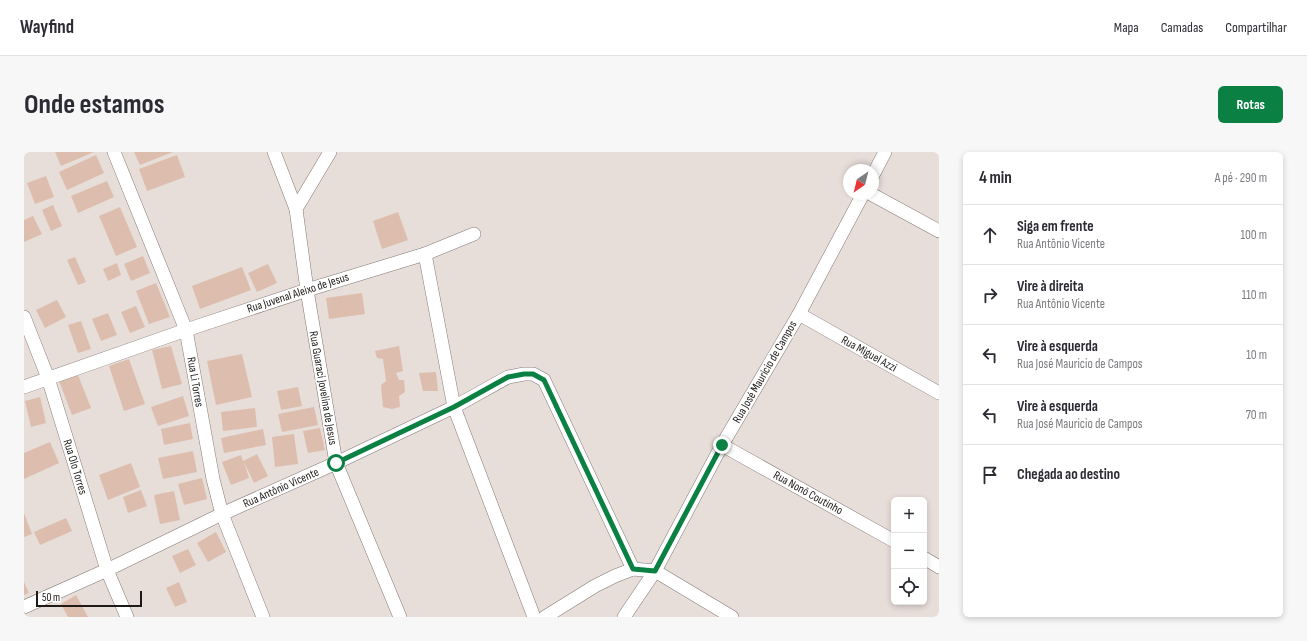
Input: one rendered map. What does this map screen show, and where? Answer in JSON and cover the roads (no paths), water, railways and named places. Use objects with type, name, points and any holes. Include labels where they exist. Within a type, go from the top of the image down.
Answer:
[{"type":"street","name":"Rua Li Torres","points":[[114,152],[186,330],[213,479],[222,514],[263,617]]},
{"type":"street","name":"Rua Guaraci Jovelina de Jesus","points":[[274,152],[296,209],[307,290],[336,463],[400,617]]},
{"type":"street","points":[[296,209],[330,152]]},
{"type":"street","points":[[879,164],[885,152]]},
{"type":"street","points":[[879,198],[939,231]]},
{"type":"street","name":"Rua José Mauricio de Campos","points":[[624,617],[655,571],[722,445],[799,314],[860,200]]},
{"type":"street","name":"Rua Juvenal Aleixo de Jesus","points":[[24,387],[186,330],[307,290],[425,254],[474,234]]},
{"type":"street","points":[[425,254],[454,407],[534,617]]},
{"type":"street","name":"Rua Miguel Azzi","points":[[799,314],[939,393]]},
{"type":"street","name":"Rua Olo Torres","points":[[24,317],[48,378],[107,570],[127,617]]},
{"type":"street","name":"Rua Antônio Vicente","points":[[24,607],[107,570],[222,514],[336,463],[454,407],[508,377],[524,374],[533,374],[544,380],[633,569]]},
{"type":"street","name":"Rua Nonô Coutinho","points":[[722,445],[891,539]]},
{"type":"street","points":[[927,560],[939,567]]},
{"type":"street","points":[[545,617],[595,586],[633,569],[655,571],[732,617]]}]
